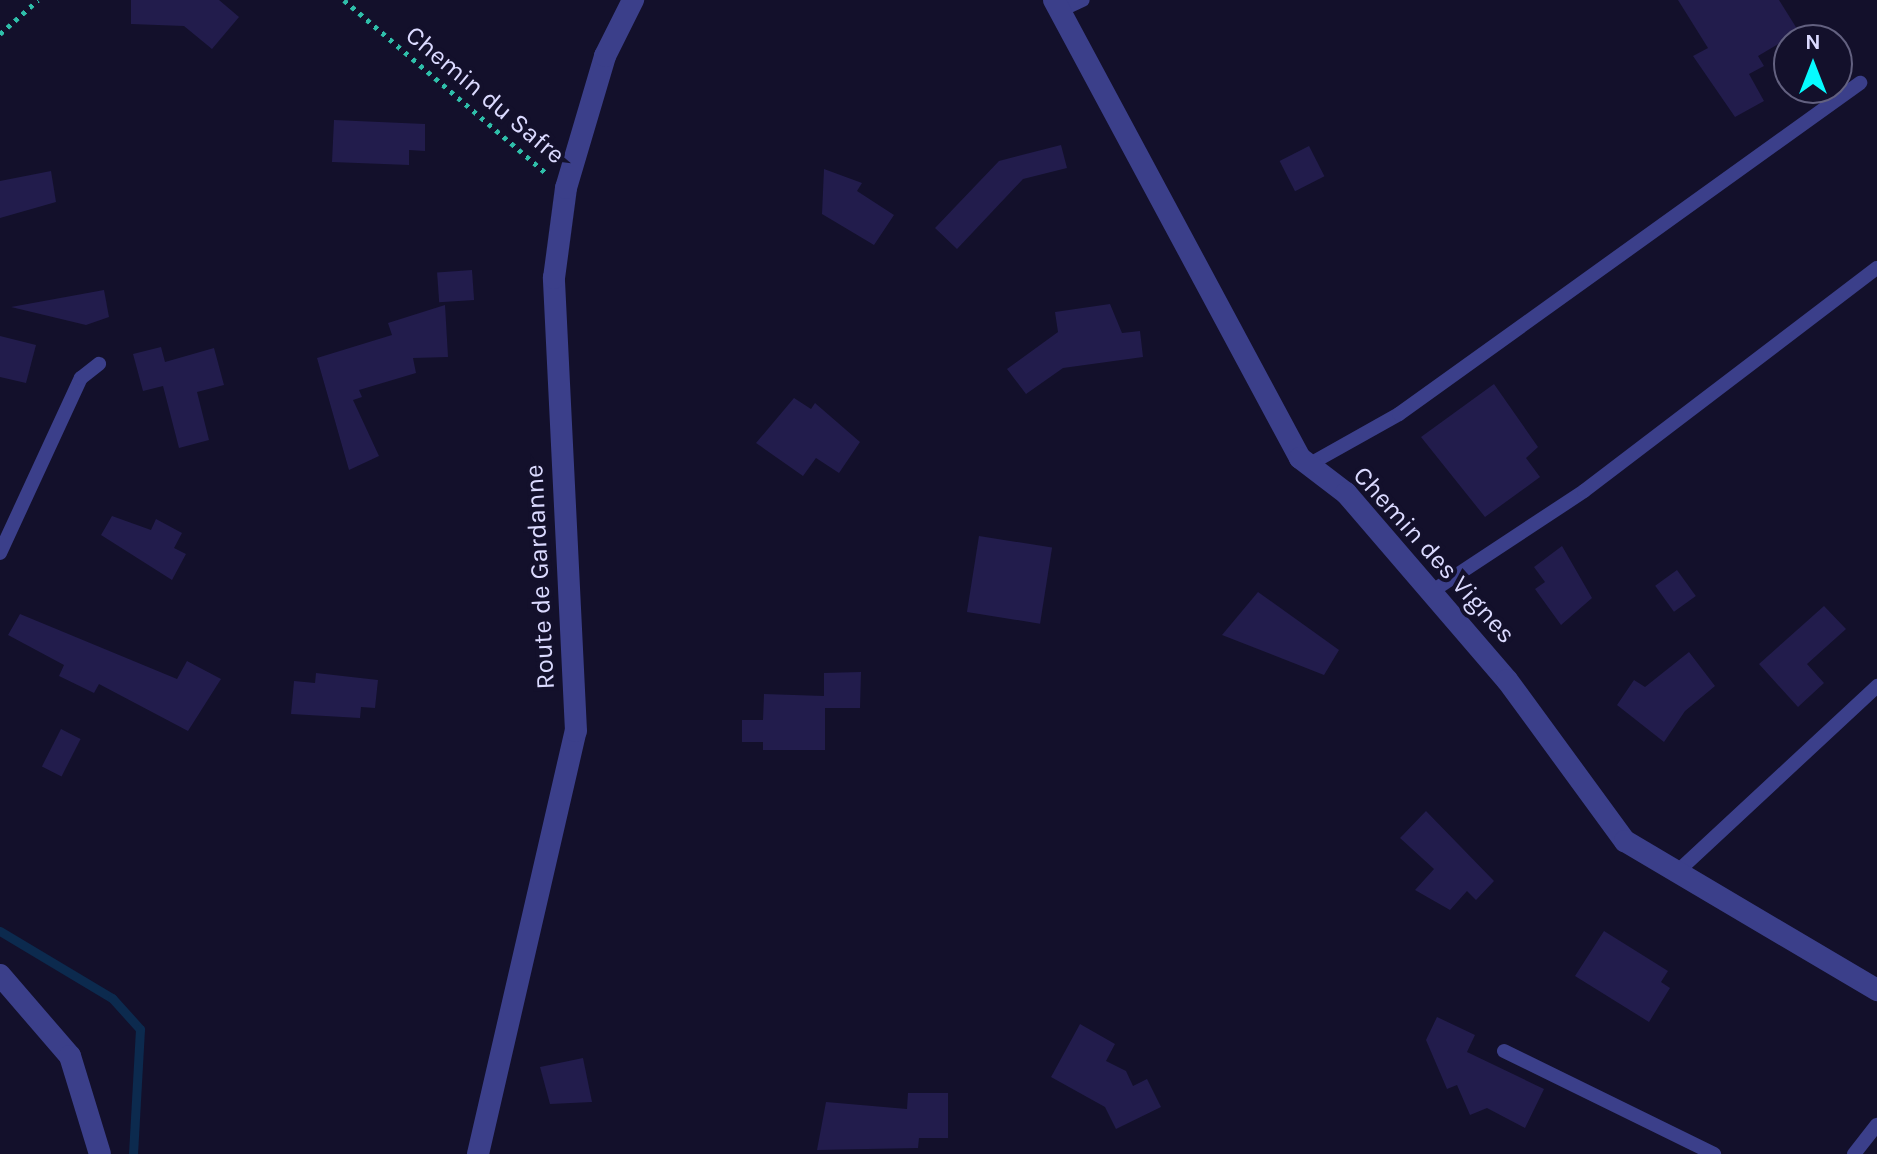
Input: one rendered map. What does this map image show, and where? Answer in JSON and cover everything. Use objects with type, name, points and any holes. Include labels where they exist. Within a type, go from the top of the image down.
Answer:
[{"type":"street","name":"Route de Gardanne","points":[[478,1154],[576,731],[554,278],[566,188],[605,56],[633,0]]},
{"type":"street","name":"Chemin des Vignes","points":[[1056,5],[1310,464],[1346,493],[1507,680],[1625,841],[1877,990]]},
{"type":"street","points":[[0,975],[70,1056],[100,1154]]},
{"type":"lane","points":[[1056,5],[1083,0]]},
{"type":"lane","points":[[1310,464],[1399,414],[1860,83]]},
{"type":"lane","points":[[1431,592],[1584,491],[1877,268]]},
{"type":"lane","points":[[0,553],[81,378],[99,364]]},
{"type":"lane","points":[[1676,873],[1877,686]]},
{"type":"lane","points":[[1504,1051],[1714,1154]]},
{"type":"lane","points":[[1854,1154],[1877,1125]]},
{"type":"path","points":[[0,34],[38,0]]},
{"type":"path","name":"Chemin du Safre","points":[[344,0],[566,188]]},
{"type":"building","points":[[131,0],[219,0],[239,17],[212,49],[184,26],[131,24]]},
{"type":"building","points":[[1678,0],[1779,0],[1794,24],[1773,24],[1773,47],[1758,56],[1764,66],[1749,74],[1764,101],[1735,117],[1693,56],[1708,48]]},
{"type":"building","points":[[334,120],[425,124],[425,151],[409,150],[409,165],[332,162]]},
{"type":"building","points":[[1061,145],[1067,168],[1023,179],[957,249],[935,228],[999,161]]},
{"type":"building","points":[[1309,146],[1324,176],[1295,191],[1280,161]]},
{"type":"building","points":[[824,169],[862,183],[857,191],[894,215],[874,245],[822,214]]},
{"type":"building","points":[[51,171],[56,202],[0,218],[0,181]]},
{"type":"building","points":[[472,270],[474,300],[439,302],[437,272]]},
{"type":"building","points":[[104,290],[109,317],[86,325],[11,307]]},
{"type":"building","points":[[1110,304],[1122,333],[1140,331],[1143,357],[1063,368],[1026,394],[1007,369],[1058,332],[1055,312]]},
{"type":"building","points":[[445,305],[448,357],[413,358],[416,373],[359,390],[362,397],[353,400],[379,456],[349,470],[317,358],[392,335],[388,323]]},
{"type":"building","points":[[0,336],[36,345],[26,383],[0,377]]},
{"type":"building","points":[[161,347],[165,362],[214,348],[224,385],[197,392],[209,440],[179,448],[163,386],[143,391],[133,354]]},
{"type":"building","points":[[1494,384],[1538,447],[1526,458],[1540,477],[1485,517],[1421,437]]},
{"type":"building","points":[[794,398],[811,409],[815,403],[860,442],[839,473],[816,458],[803,476],[756,443]]},
{"type":"building","points":[[112,516],[151,530],[156,519],[182,533],[174,548],[186,554],[172,580],[101,535]]},
{"type":"building","points":[[979,536],[1052,548],[1040,624],[967,612]]},
{"type":"building","points":[[1562,546],[1592,598],[1561,625],[1535,589],[1545,582],[1534,567]]},
{"type":"building","points":[[1677,570],[1696,596],[1674,612],[1655,586]]},
{"type":"building","points":[[1258,592],[1339,650],[1324,675],[1222,635]]},
{"type":"building","points":[[1824,606],[1846,629],[1807,664],[1824,683],[1798,707],[1759,664]]},
{"type":"building","points":[[20,614],[177,679],[187,661],[221,679],[188,731],[99,684],[94,693],[59,676],[64,665],[8,635]]},
{"type":"building","points":[[1689,652],[1715,686],[1685,711],[1664,742],[1617,705],[1634,680],[1645,687]]},
{"type":"building","points":[[861,672],[860,708],[825,708],[825,750],[763,750],[763,742],[742,742],[742,720],[763,720],[764,694],[824,696],[824,673]]},
{"type":"building","points":[[316,673],[378,680],[375,708],[361,707],[360,718],[291,714],[294,681],[315,683]]},
{"type":"building","points":[[61,729],[81,739],[62,776],[42,766]]},
{"type":"building","points":[[1426,811],[1494,881],[1476,900],[1467,891],[1450,910],[1415,890],[1434,869],[1400,838]]},
{"type":"building","points":[[1604,931],[1668,971],[1661,982],[1670,988],[1649,1022],[1575,976]]},
{"type":"building","points":[[1437,1017],[1475,1035],[1467,1052],[1544,1089],[1525,1128],[1487,1108],[1470,1115],[1457,1085],[1447,1089],[1426,1040]]},
{"type":"building","points":[[1080,1024],[1115,1044],[1106,1061],[1126,1071],[1133,1086],[1147,1079],[1161,1107],[1116,1129],[1105,1107],[1051,1077]]},
{"type":"building","points":[[583,1058],[592,1102],[550,1104],[540,1067]]},
{"type":"building","points":[[908,1093],[948,1093],[948,1138],[919,1138],[918,1148],[817,1150],[826,1102],[907,1109]]},
{"type":"waterway","points":[[0,931],[112,998],[140,1029],[133,1154]]}]
